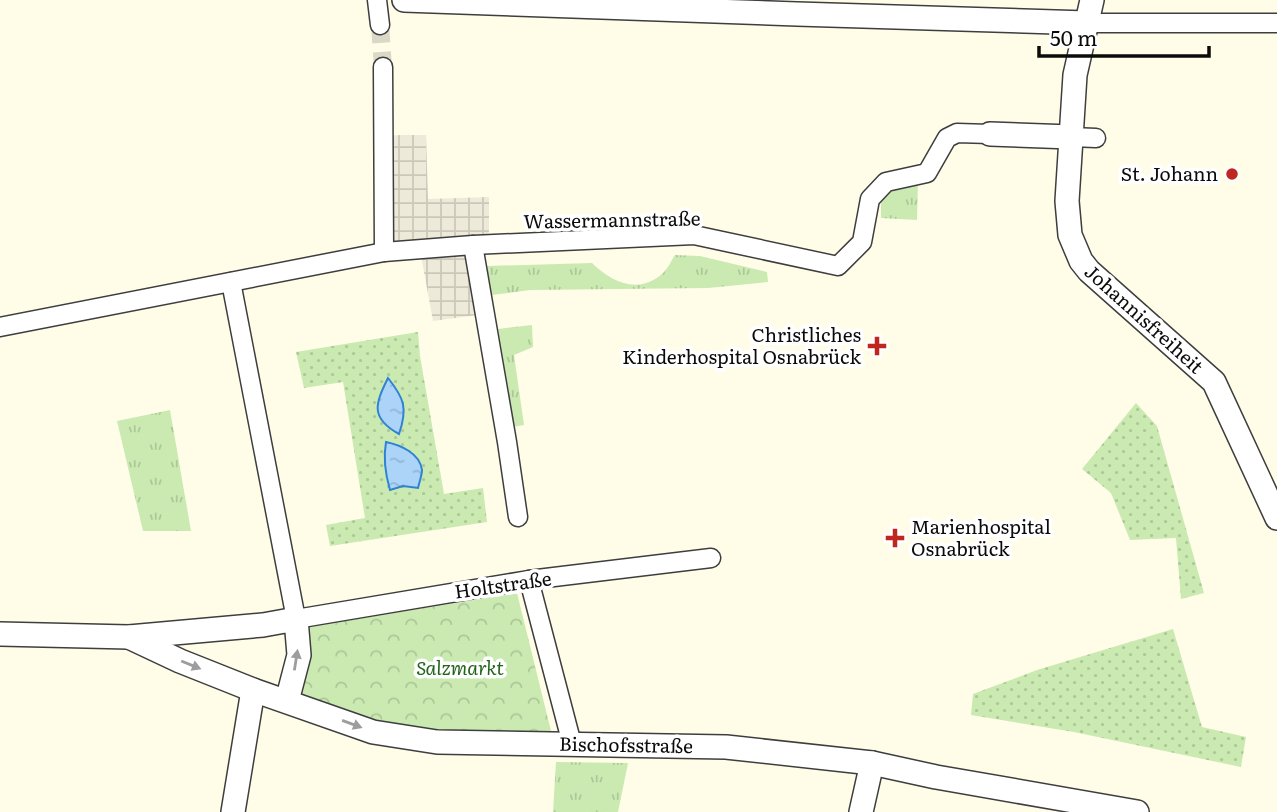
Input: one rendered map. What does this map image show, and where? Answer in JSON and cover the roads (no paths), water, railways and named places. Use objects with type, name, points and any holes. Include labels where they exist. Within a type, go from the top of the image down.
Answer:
[{"type":"street","points":[[377,0],[380,25]]},
{"type":"street","points":[[404,0],[798,7],[1087,23],[1277,23]]},
{"type":"street","name":"Johannisfreiheit","points":[[1092,0],[1075,75],[1070,137],[1068,227],[1075,249],[1081,261],[1097,278],[1214,382],[1277,518]]},
{"type":"street","points":[[383,67],[384,252]]},
{"type":"street","name":"Wassermannstraße","points":[[0,327],[384,252],[694,235],[838,266],[862,242],[870,199],[886,182],[927,173],[947,138],[957,133],[990,134]]},
{"type":"street","points":[[990,134],[1096,138]]},
{"type":"street","points":[[474,246],[518,517]]},
{"type":"street","points":[[231,282],[296,619],[299,655],[287,701]]},
{"type":"street","name":"Holtstraße","points":[[0,634],[129,637],[263,625],[530,580],[711,558]]},
{"type":"street","points":[[530,580],[572,744]]},
{"type":"street","name":"Bischofsstraße","points":[[129,637],[253,690],[373,732],[437,742],[726,747],[872,763],[936,777],[1137,812]]},
{"type":"street","points":[[233,812],[253,690]]},
{"type":"street","points":[[861,812],[872,763]]},
{"type":"water","points":[[388,378],[403,404],[399,434],[379,416],[378,403]]},
{"type":"water","points":[[386,442],[403,448],[418,459],[422,470],[418,488],[403,486],[390,490],[385,466]]},
{"type":"tunnel","points":[[380,25],[383,67]]},
{"type":"place","name":"St. Johann","points":[[1232,174]]},
{"type":"place","name":"Christliches Kinderhospital Osnabrück","points":[[877,346]]},
{"type":"place","name":"Marienhospital Osnabrück","points":[[895,538]]},
{"type":"park label","name":"Salzmarkt","points":[[460,668]]}]
